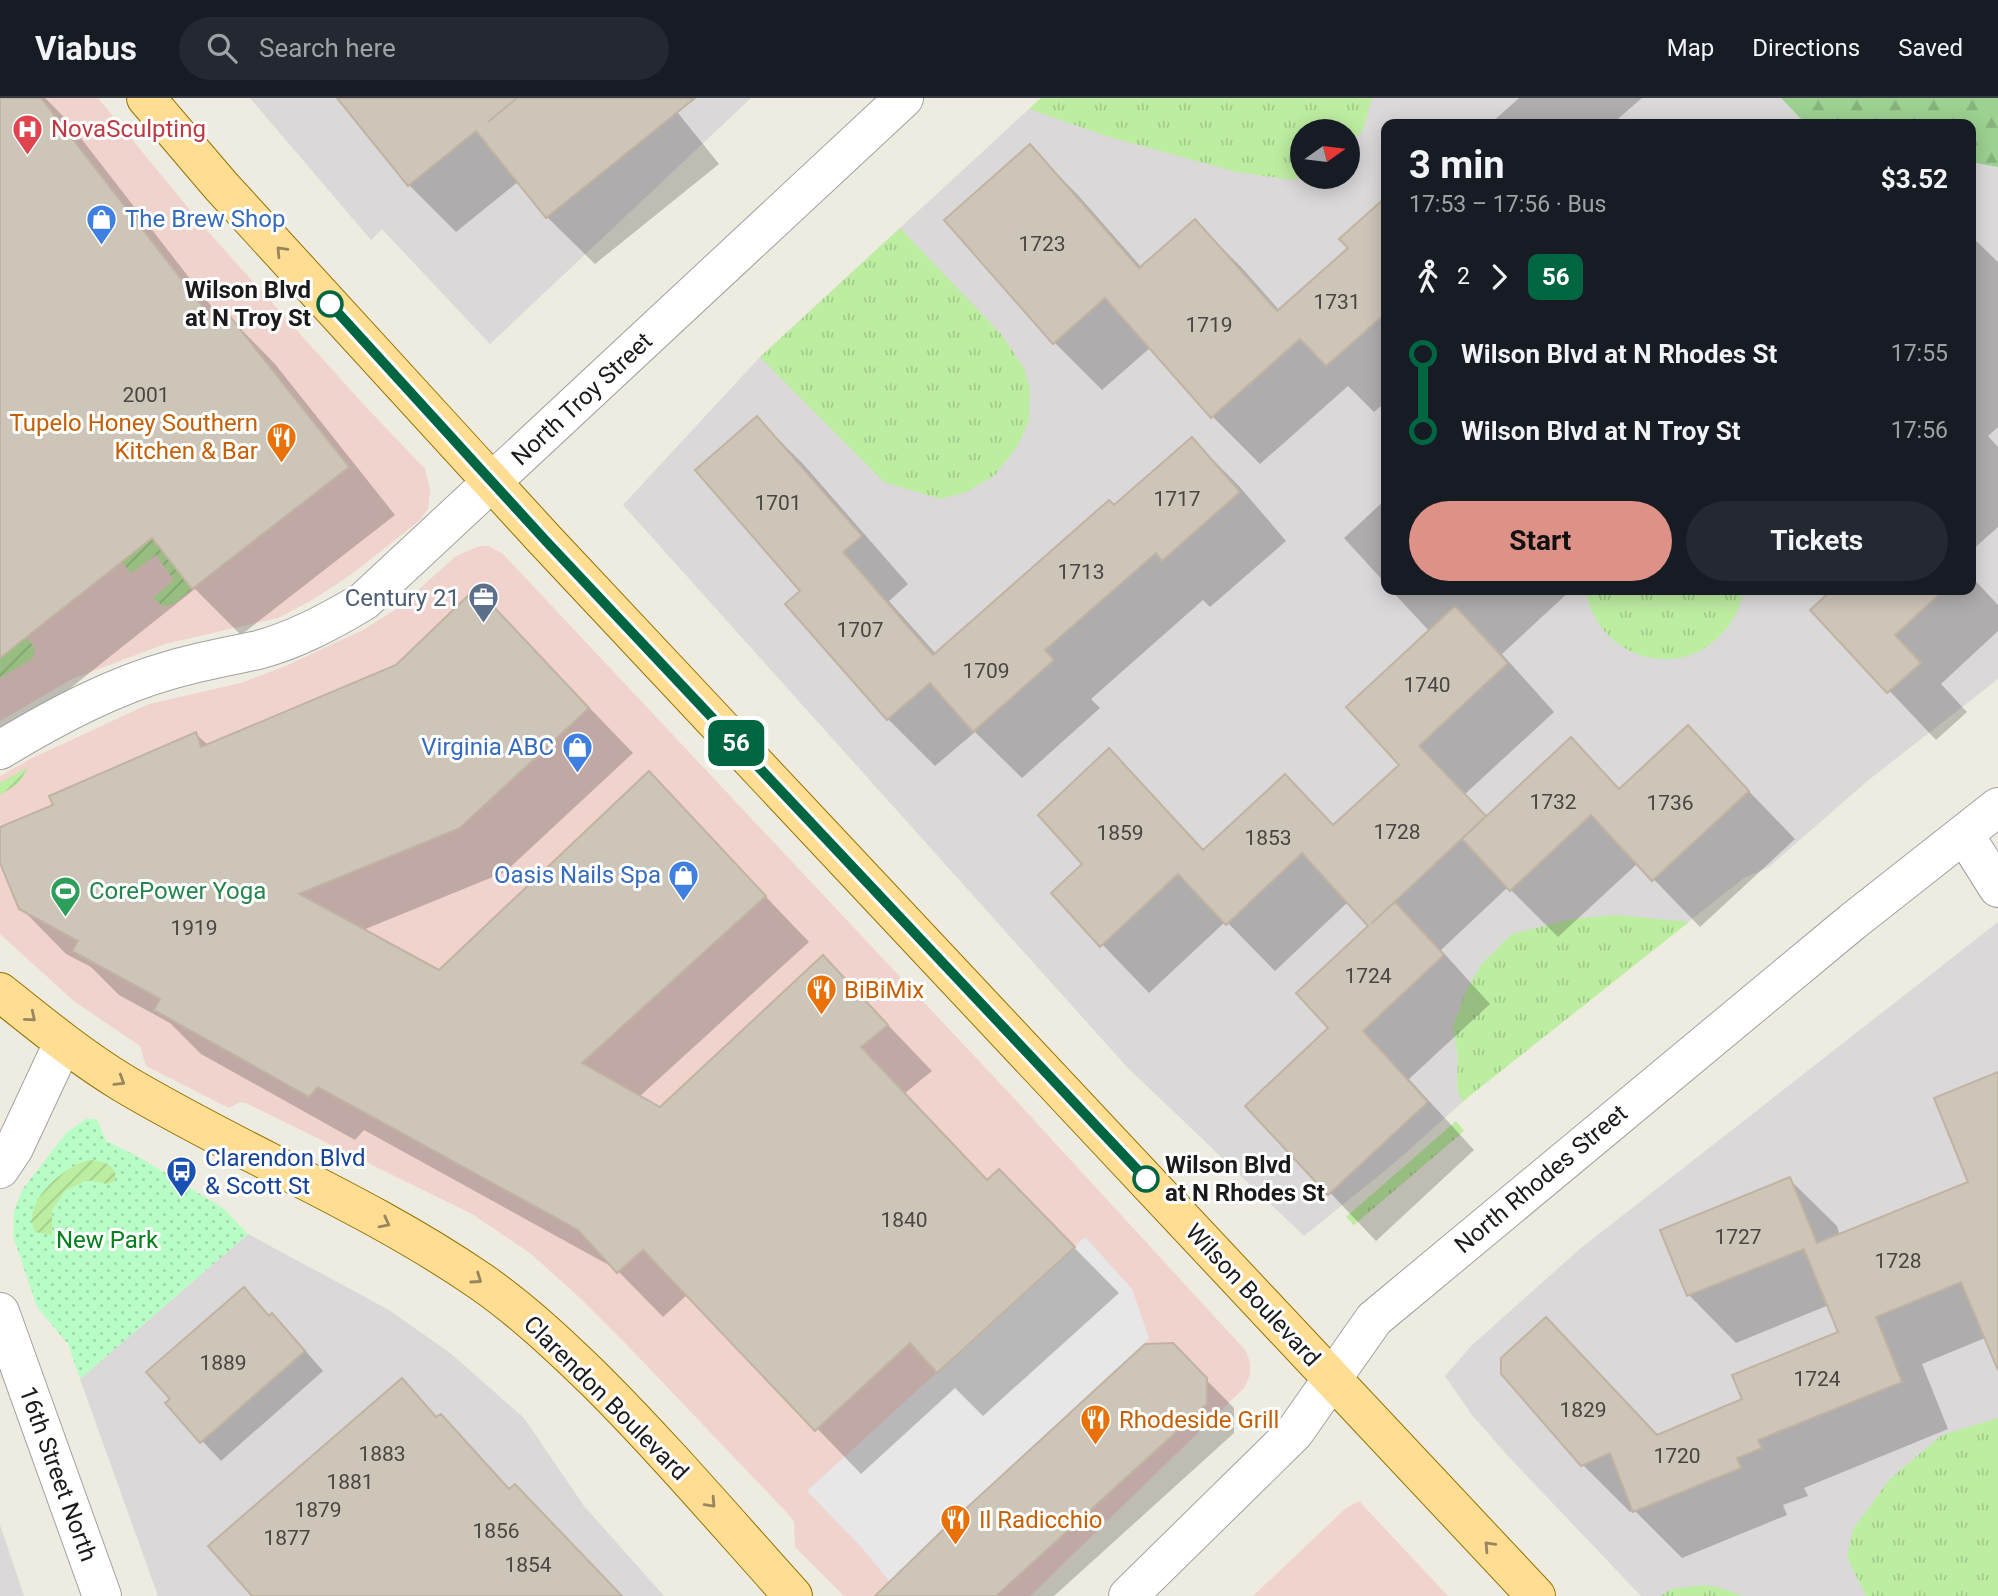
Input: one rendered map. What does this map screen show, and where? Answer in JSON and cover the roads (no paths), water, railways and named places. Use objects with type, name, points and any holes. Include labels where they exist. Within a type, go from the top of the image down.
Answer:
[{"type":"main road","name":"Wilson Boulevard","points":[[146,98],[221,186],[554,551],[1535,1596]]},
{"type":"main road","name":"Clarendon Boulevard","points":[[0,992],[63,1043],[123,1083],[212,1134],[420,1241],[483,1283],[556,1343],[626,1411],[793,1596]]},
{"type":"street","name":"North Troy Street","points":[[0,750],[80,705],[117,689],[174,668],[271,646],[333,620],[364,601],[904,98]]},
{"type":"street","name":"North Rhodes Street","points":[[1128,1596],[1294,1433],[1374,1319],[1852,922],[1998,807]]},
{"type":"street","points":[[1964,834],[1998,888]]},
{"type":"street","points":[[0,1169],[14,1148],[63,1043]]},
{"type":"street","name":"16th Street North","points":[[0,1312],[102,1596]]},
{"type":"place","name":"NovaSculpting","points":[[28,156]]},
{"type":"place","name":"The Brew Shop","points":[[102,246]]},
{"type":"place","name":"Wilson Blvd at N Troy St","points":[[330,304]]},
{"type":"place","name":"Tupelo Honey Southern Kitchen & Bar","points":[[281,464]]},
{"type":"place","name":"Century 21","points":[[483,625]]},
{"type":"place","name":"Virginia ABC","points":[[577,774]]},
{"type":"place","name":"Oasis Nails Spa","points":[[684,902]]},
{"type":"place","name":"CorePower Yoga","points":[[66,918]]},
{"type":"place","name":"BiBiMix","points":[[821,1017]]},
{"type":"place","name":"Wilson Blvd at N Rhodes St","points":[[1146,1179]]},
{"type":"place","name":"Clarendon Blvd & Scott St","points":[[182,1199]]},
{"type":"place","name":"Rhodeside Grill","points":[[1096,1447]]},
{"type":"place","name":"Il Radicchio","points":[[956,1547]]},
{"type":"park label","name":"New Park","points":[[107,1240]]}]
